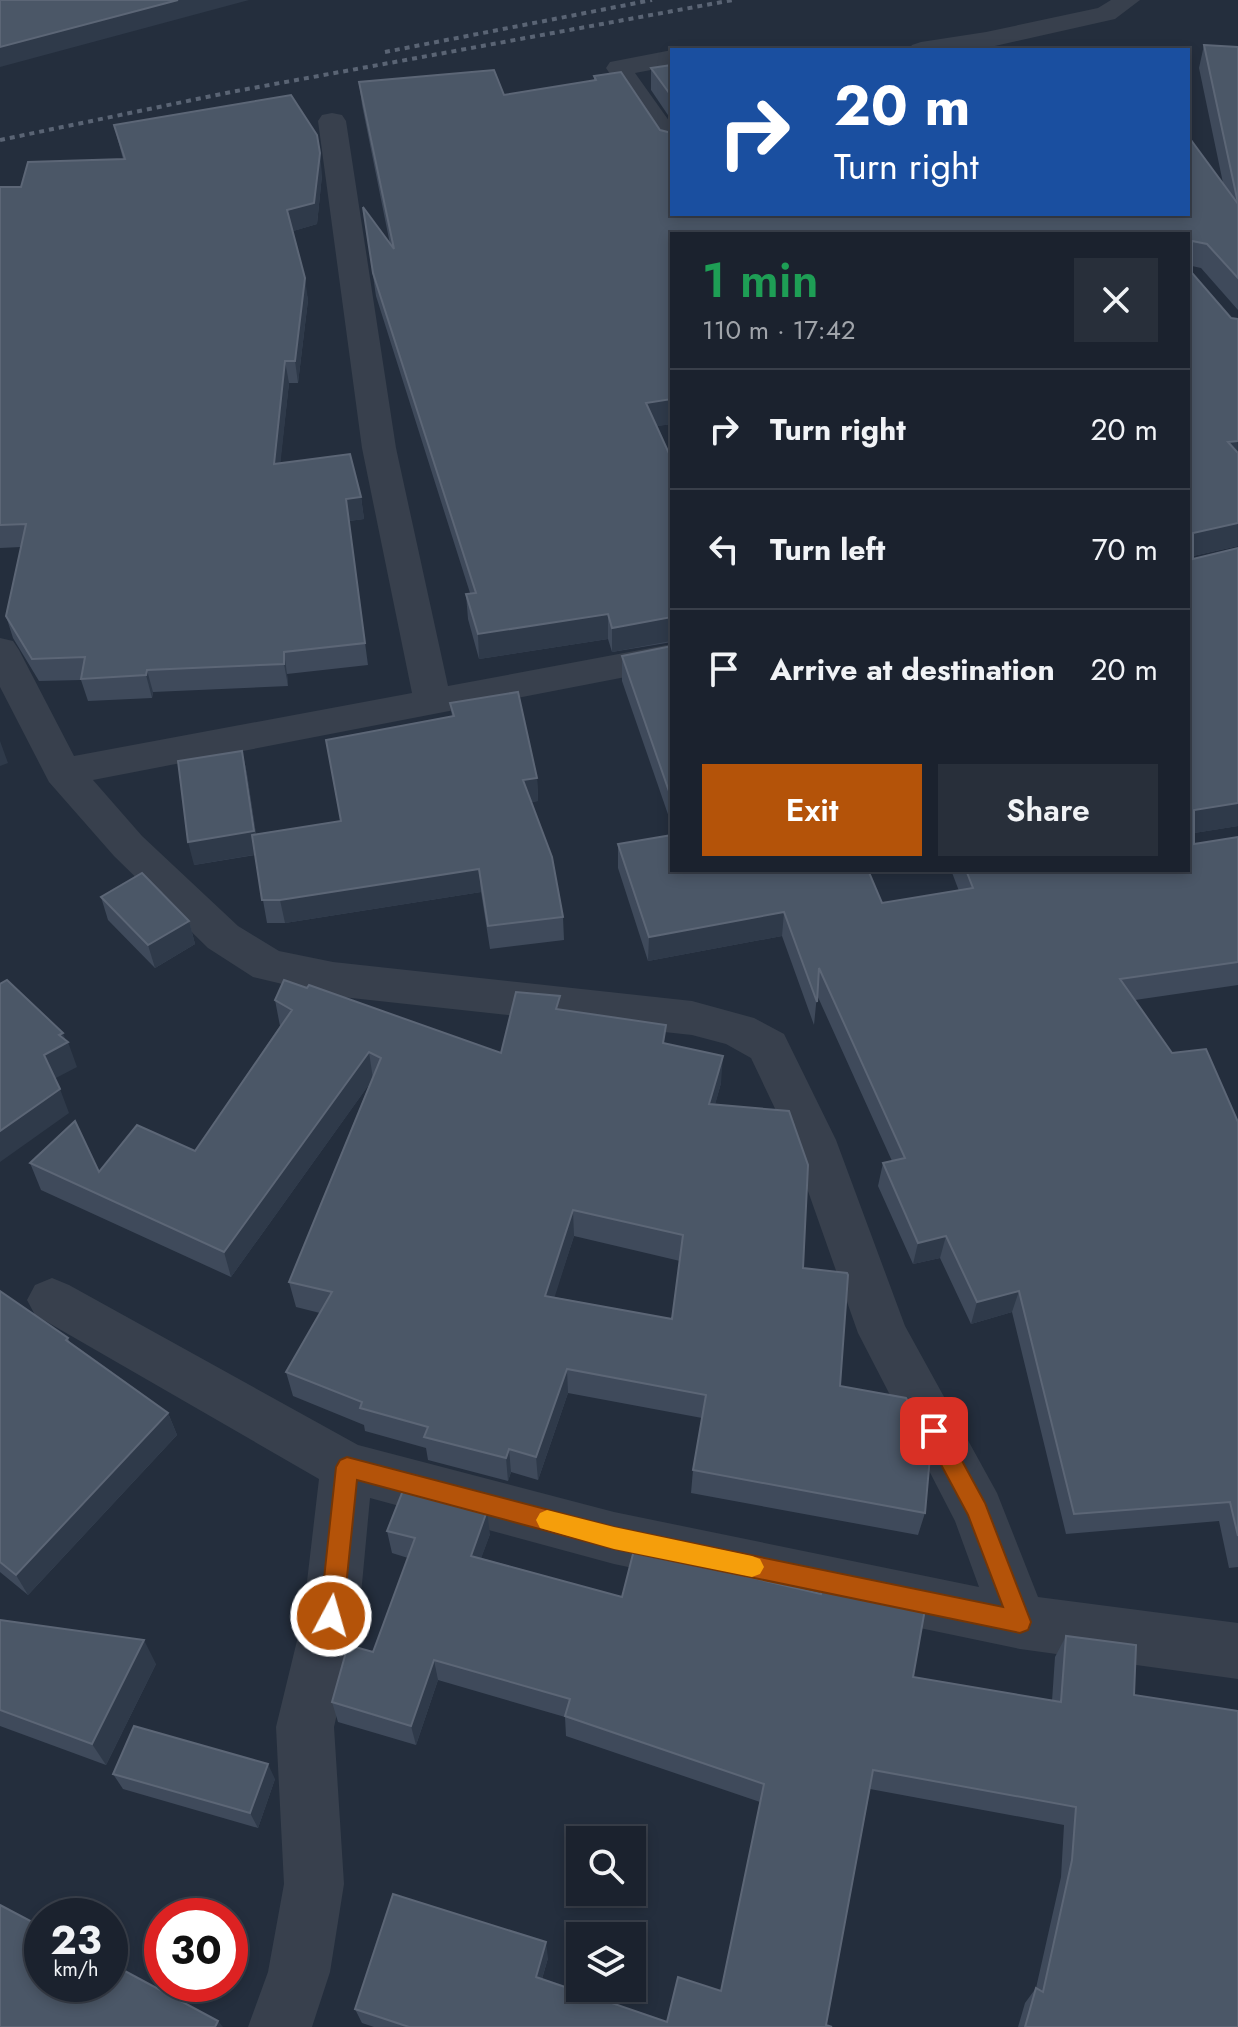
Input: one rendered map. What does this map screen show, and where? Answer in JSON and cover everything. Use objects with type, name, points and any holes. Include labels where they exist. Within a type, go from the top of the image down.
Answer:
[{"type":"street","points":[[949,48],[990,45],[1106,14],[1128,0]]},
{"type":"street","points":[[670,58],[619,68],[670,142]]},
{"type":"street","points":[[332,121],[379,448],[433,703]]},
{"type":"street","points":[[0,650],[63,772],[128,846],[223,937],[268,965],[333,979],[692,1018],[738,1030],[768,1046],[813,1140],[883,1333],[978,1511],[1020,1622]]},
{"type":"street","points":[[63,772],[670,656]]},
{"type":"street","points":[[52,1300],[347,1467],[614,1538],[1020,1622],[1238,1651]]},
{"type":"street","points":[[280,2027],[299,1972],[314,1884],[305,1727],[331,1616],[347,1467]]},
{"type":"building","points":[[0,0],[178,0],[0,47]]},
{"type":"building","points":[[1204,45],[1238,47],[1238,203]]},
{"type":"building","points":[[670,65],[670,94],[651,68]]},
{"type":"building","points":[[494,70],[504,95],[596,80],[594,76],[621,72],[660,130],[670,132],[670,216],[1190,216],[1190,139],[1238,204],[1238,278],[1207,244],[1192,241],[1192,273],[1231,318],[1238,319],[1238,441],[1228,442],[1238,453],[1238,523],[1193,533],[1193,559],[1238,548],[1238,803],[1194,810],[1194,844],[1238,837],[1238,962],[1120,979],[1172,1053],[1206,1049],[1238,1122],[1238,1536],[1230,1502],[1074,1514],[1019,1291],[977,1302],[946,1236],[918,1243],[883,1163],[905,1158],[819,968],[817,1002],[784,912],[649,937],[618,844],[670,835],[670,872],[869,872],[882,903],[973,888],[967,872],[1190,872],[1190,232],[670,232],[670,399],[646,403],[670,456],[670,617],[612,628],[608,614],[478,634],[466,594],[476,593],[373,273],[363,207],[394,249],[359,82]]},
{"type":"building","points":[[291,95],[317,135],[320,153],[314,203],[287,210],[305,278],[295,361],[285,361],[274,464],[350,454],[361,497],[346,499],[365,643],[284,652],[284,664],[147,670],[146,675],[81,679],[85,657],[32,659],[6,616],[26,524],[0,525],[0,187],[21,187],[28,162],[125,159],[114,125]]},
{"type":"building","points":[[670,646],[670,794],[622,656]]},
{"type":"building","points":[[518,692],[537,778],[523,780],[552,857],[563,917],[488,926],[479,869],[280,900],[262,900],[252,835],[341,821],[326,740],[454,716],[450,703]]},
{"type":"building","points":[[242,751],[254,831],[188,842],[178,761]]},
{"type":"building","points":[[142,873],[189,921],[148,945],[101,897]]},
{"type":"building","points":[[7,980],[63,1033],[59,1035],[68,1042],[44,1055],[60,1089],[0,1131],[0,984]]},
{"type":"building","points":[[284,980],[307,988],[309,985],[501,1053],[516,992],[560,996],[556,1009],[666,1025],[663,1043],[723,1056],[709,1104],[789,1111],[808,1165],[803,1268],[848,1275],[840,1386],[906,1398],[917,1419],[914,1452],[930,1456],[925,1513],[693,1470],[706,1395],[567,1369],[536,1457],[509,1449],[506,1458],[424,1437],[428,1427],[360,1408],[362,1402],[286,1372],[332,1292],[289,1282],[381,1058],[369,1052],[224,1252],[30,1163],[75,1121],[99,1172],[137,1125],[195,1151],[292,1010],[275,1000]],"holes":[[[573,1210],[683,1235],[672,1319],[545,1296]]]},
{"type":"building","points":[[0,1291],[168,1413],[16,1575],[0,1562]]},
{"type":"building","points":[[404,1488],[487,1511],[471,1556],[622,1597],[634,1550],[821,1594],[822,1588],[925,1609],[913,1677],[1061,1702],[1066,1636],[1136,1645],[1134,1695],[1238,1711],[1238,2027],[1025,2027],[1036,1988],[1043,1992],[1072,1860],[1076,1807],[873,1770],[826,2025],[832,2027],[409,2027],[355,2009],[393,1894],[546,1942],[536,1977],[566,1987],[566,2002],[609,2002],[667,2022],[678,1977],[721,1991],[764,1784],[565,1716],[570,1699],[434,1660],[411,1726],[332,1702],[348,1645],[373,1652],[415,1538],[387,1531]]},
{"type":"building","points":[[0,1620],[144,1640],[92,1744],[0,1710]]},
{"type":"building","points":[[134,1726],[268,1764],[250,1813],[113,1774]]},
{"type":"building","points":[[0,1905],[24,1918],[24,2002],[128,2002],[128,1973],[144,1981],[144,2002],[183,2002],[218,2021],[215,2027],[0,2027]]},
{"type":"railway","points":[[385,52],[652,0]]},
{"type":"railway","points":[[0,140],[231,92],[733,0]]},
{"type":"slow traffic","points":[[547,1520],[614,1538],[752,1567]]},
{"type":"route","points":[[331,1616],[347,1467],[614,1538],[1020,1622],[978,1511],[934,1431]]}]
